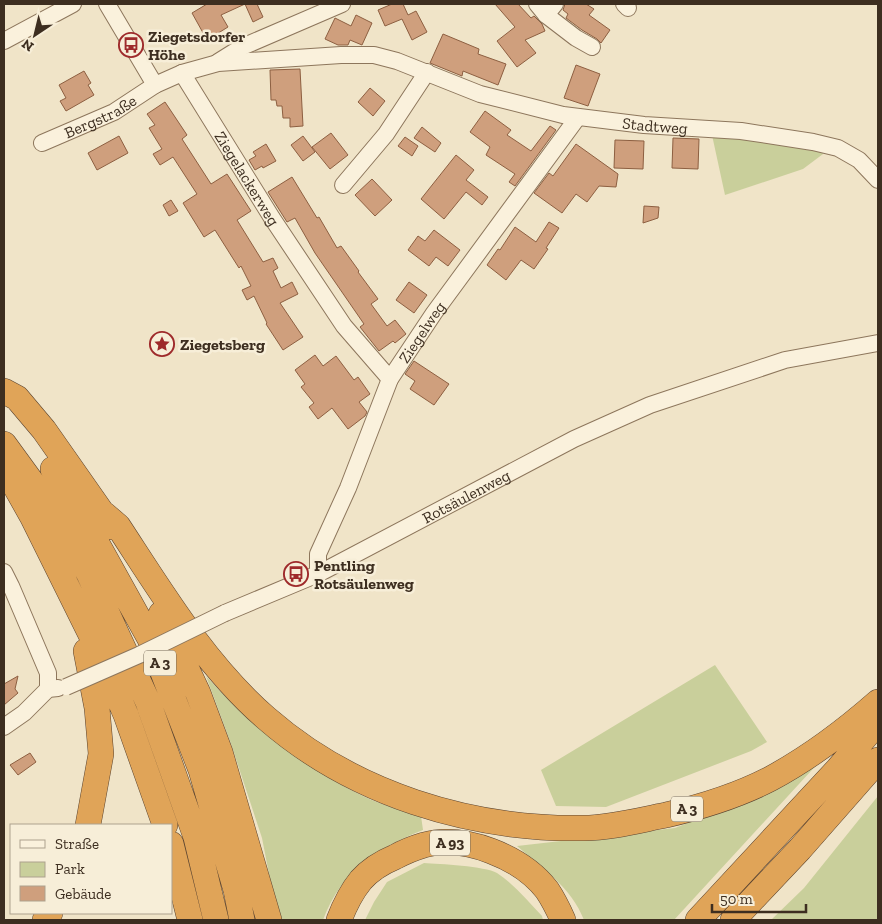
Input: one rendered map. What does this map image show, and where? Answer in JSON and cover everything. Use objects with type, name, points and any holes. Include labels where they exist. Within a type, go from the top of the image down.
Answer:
[{"type":"highway","name":"A 3","points":[[4,391],[17,398],[39,424],[104,514],[142,575],[198,693],[220,752],[269,920]]},
{"type":"highway","name":"A 3","points":[[4,398],[36,443],[80,513],[150,639],[201,770],[236,890],[242,920]]},
{"type":"highway","name":"A 3","points":[[4,444],[47,503],[89,574],[148,702],[196,837],[216,920]]},
{"type":"highway","points":[[4,466],[32,516],[97,647],[126,715],[166,824]]},
{"type":"highway","name":"A 3","points":[[104,514],[118,526],[197,643],[233,686],[266,718],[321,759],[368,785],[429,808],[475,818],[518,824],[586,828],[678,812],[712,803],[768,779],[832,739],[878,702]]},
{"type":"highway","points":[[77,607],[97,708],[101,754],[88,824]]},
{"type":"highway","points":[[698,920],[838,769],[878,722]]},
{"type":"highway","points":[[733,920],[788,862],[878,760]]},
{"type":"highway","name":"A 93","points":[[339,920],[342,911],[361,881],[381,863],[425,845],[449,843],[478,846],[504,856],[527,870],[547,891],[563,920]]},
{"type":"highway","points":[[172,848],[190,920]]},
{"type":"street","points":[[4,41],[73,4]]},
{"type":"street","points":[[107,4],[155,85],[182,73]]},
{"type":"street","points":[[218,63],[242,47],[342,4]]},
{"type":"street","points":[[546,7],[576,38],[592,47]]},
{"type":"street","name":"Stadtweg","points":[[182,73],[218,63],[341,55],[374,55],[427,72],[480,94],[578,117],[644,125],[741,131],[813,142],[838,148],[859,160],[877,176]]},
{"type":"street","points":[[343,185],[386,134],[427,72]]},
{"type":"street","name":"Ziegelackerweg","points":[[182,73],[272,218],[344,326],[390,380]]},
{"type":"street","name":"Bergstraße","points":[[42,143],[114,112],[155,85]]},
{"type":"street","name":"Ziegelweg","points":[[318,574],[318,554],[348,488],[390,380],[434,313],[578,117]]},
{"type":"street","name":"Rotsäulenweg","points":[[48,689],[66,687],[139,655],[225,613],[318,574],[574,439],[650,404],[785,360],[878,344]]},
{"type":"street","points":[[4,572],[12,586],[48,673],[48,689],[24,713],[4,727]]},
{"type":"green space","points":[[712,135],[827,151],[803,169],[725,195]]},
{"type":"green space","points":[[715,665],[767,742],[751,751],[606,807],[556,806],[541,770]]},
{"type":"green space","points":[[206,676],[241,712],[279,744],[319,772],[370,799],[421,816],[423,830],[390,845],[363,863],[340,888],[323,920],[278,920],[262,838]]},
{"type":"green space","points":[[822,759],[674,920],[584,920],[579,909],[564,888],[517,846],[675,828],[759,795]]},
{"type":"green space","points":[[878,796],[878,920],[771,920],[804,888]]},
{"type":"green space","points":[[424,863],[473,867],[497,873],[521,893],[542,916],[543,920],[365,920],[387,882]]},
{"type":"building","points":[[207,4],[245,4],[221,15],[228,27],[207,40],[192,13]]},
{"type":"building","points":[[245,4],[257,4],[263,17],[253,22]]},
{"type":"building","points":[[392,4],[403,4],[408,15],[416,11],[427,32],[412,40],[402,19],[385,26],[378,10]]},
{"type":"building","points":[[495,4],[518,4],[531,18],[534,16],[542,24],[545,31],[525,40],[536,53],[517,67],[497,41],[515,27]]},
{"type":"building","points":[[565,4],[586,4],[594,9],[589,15],[610,30],[601,43],[566,18],[568,14],[563,10]]},
{"type":"building","points":[[356,15],[372,23],[362,45],[350,40],[348,45],[338,45],[325,39],[335,18],[351,26]]},
{"type":"building","points":[[443,34],[479,49],[478,54],[506,64],[498,85],[463,71],[462,76],[430,63]]},
{"type":"building","points":[[576,65],[600,74],[588,106],[564,98]]},
{"type":"building","points":[[300,69],[303,126],[290,127],[290,118],[283,118],[282,106],[277,106],[276,100],[271,100],[270,70]]},
{"type":"building","points":[[84,71],[91,83],[88,85],[94,95],[66,111],[60,101],[66,98],[59,85]]},
{"type":"building","points":[[370,88],[385,101],[373,116],[358,102]]},
{"type":"building","points":[[165,102],[187,135],[182,139],[211,184],[227,174],[251,211],[237,220],[263,262],[273,258],[278,268],[273,271],[281,288],[292,282],[298,294],[280,303],[303,337],[283,350],[266,324],[254,296],[247,300],[242,290],[251,286],[241,266],[239,268],[215,230],[204,237],[183,203],[197,194],[173,157],[160,165],[153,154],[162,149],[149,128],[155,125],[147,114]]},
{"type":"building","points":[[485,111],[511,130],[507,135],[531,151],[550,126],[556,130],[515,186],[509,182],[515,174],[486,155],[490,147],[470,132]]},
{"type":"building","points":[[422,127],[441,143],[435,152],[414,138]]},
{"type":"building","points":[[331,133],[348,155],[330,169],[312,147]]},
{"type":"building","points":[[119,136],[128,153],[97,170],[88,153]]},
{"type":"building","points":[[303,136],[315,152],[303,161],[291,145]]},
{"type":"building","points":[[405,137],[418,146],[412,156],[398,146]]},
{"type":"building","points":[[673,138],[699,139],[698,169],[672,168]]},
{"type":"building","points":[[615,140],[644,141],[643,169],[614,168]]},
{"type":"building","points":[[266,144],[276,161],[255,170],[249,160],[256,156],[253,152]]},
{"type":"building","points":[[576,144],[618,174],[616,187],[599,186],[587,202],[576,194],[562,213],[534,193],[549,173],[553,176]]},
{"type":"building","points":[[456,155],[474,170],[466,180],[488,197],[482,205],[466,192],[444,219],[421,199]]},
{"type":"building","points":[[292,177],[337,248],[341,246],[378,299],[371,304],[387,326],[395,320],[406,334],[395,343],[393,341],[379,351],[360,327],[364,324],[315,253],[295,218],[287,222],[268,192]]},
{"type":"building","points":[[372,179],[392,200],[375,216],[355,195]]},
{"type":"building","points":[[171,200],[178,211],[169,216],[163,205]]},
{"type":"building","points":[[644,206],[659,207],[658,218],[643,223]]},
{"type":"building","points":[[549,222],[559,228],[546,248],[548,249],[534,269],[521,260],[506,280],[487,265],[498,249],[500,250],[515,227],[536,242]]},
{"type":"building","points":[[434,230],[460,250],[448,266],[436,257],[429,266],[408,250],[418,236],[425,241]]},
{"type":"building","points":[[409,282],[427,295],[414,313],[396,300]]},
{"type":"building","points":[[315,355],[323,366],[336,356],[354,380],[358,377],[370,394],[359,402],[367,412],[365,416],[348,429],[332,408],[318,419],[309,407],[314,403],[301,387],[305,384],[295,370]]},
{"type":"building","points":[[414,361],[449,384],[434,405],[410,389],[415,381],[405,374]]},
{"type":"building","points":[[18,676],[15,689],[18,693],[4,705],[4,684]]},
{"type":"building","points":[[30,753],[36,762],[18,775],[10,765]]},
{"type":"place","name":"Ziegetsdorfer Höhe","points":[[131,45]]},
{"type":"place","name":"Ziegetsberg","points":[[162,344]]},
{"type":"place","name":"Pentling Rotsäulenweg","points":[[296,574]]}]
